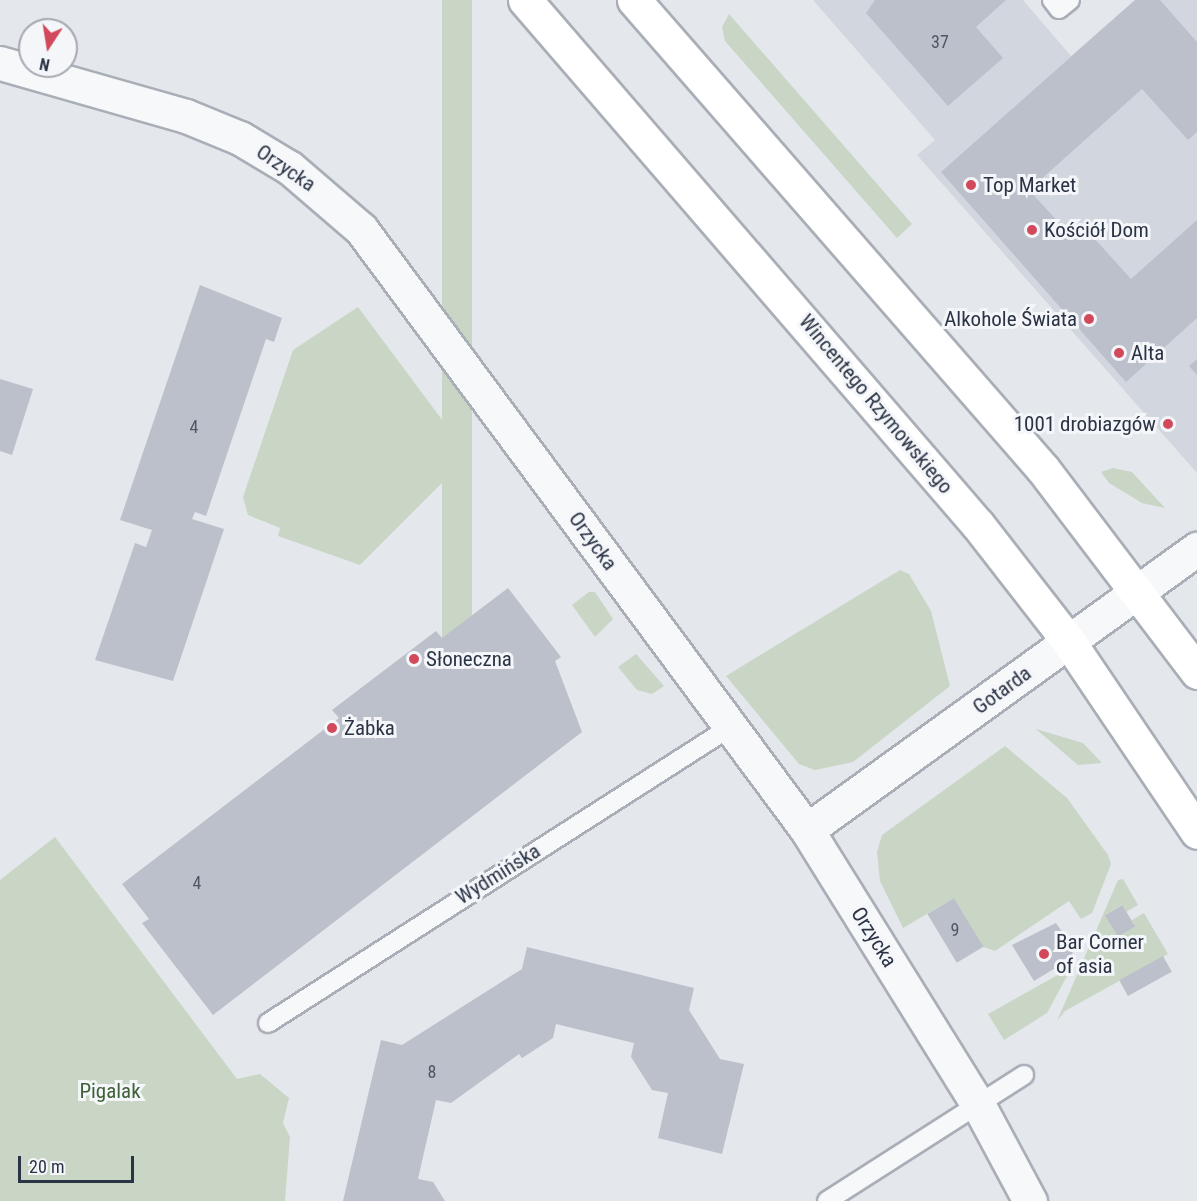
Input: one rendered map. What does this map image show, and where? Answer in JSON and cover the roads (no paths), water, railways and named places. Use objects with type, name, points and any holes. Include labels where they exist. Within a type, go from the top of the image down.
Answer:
[{"type":"main road","name":"Wincentego Rzymowskiego","points":[[525,0],[801,315],[1069,642],[1197,832]]},
{"type":"main road","points":[[634,0],[1043,469],[1139,591],[1197,672]]},
{"type":"street","name":"Orzycka","points":[[0,63],[186,116],[240,138],[332,201],[390,263],[729,728],[807,830],[979,1106],[1030,1201]]},
{"type":"street","name":"Gotarda","points":[[807,830],[1197,549]]},
{"type":"lane","points":[[1052,0],[1059,9],[1070,0]]},
{"type":"lane","name":"Wydmińska","points":[[268,1023],[729,728]]},
{"type":"lane","points":[[827,1201],[979,1106],[1024,1075]]},
{"type":"place","name":"Top Market","points":[[971,185]]},
{"type":"place","name":"Kościół Dom","points":[[1032,230]]},
{"type":"place","name":"Alkohole Świata","points":[[1089,319]]},
{"type":"place","name":"Alta","points":[[1119,353]]},
{"type":"place","name":"1001 drobiazgów","points":[[1168,424]]},
{"type":"place","name":"Słoneczna","points":[[414,659]]},
{"type":"place","name":"Żabka","points":[[332,728]]},
{"type":"place","name":"Bar Corner of asia","points":[[1044,954]]},
{"type":"park label","name":"Pigalak","points":[[110,1091]]}]
